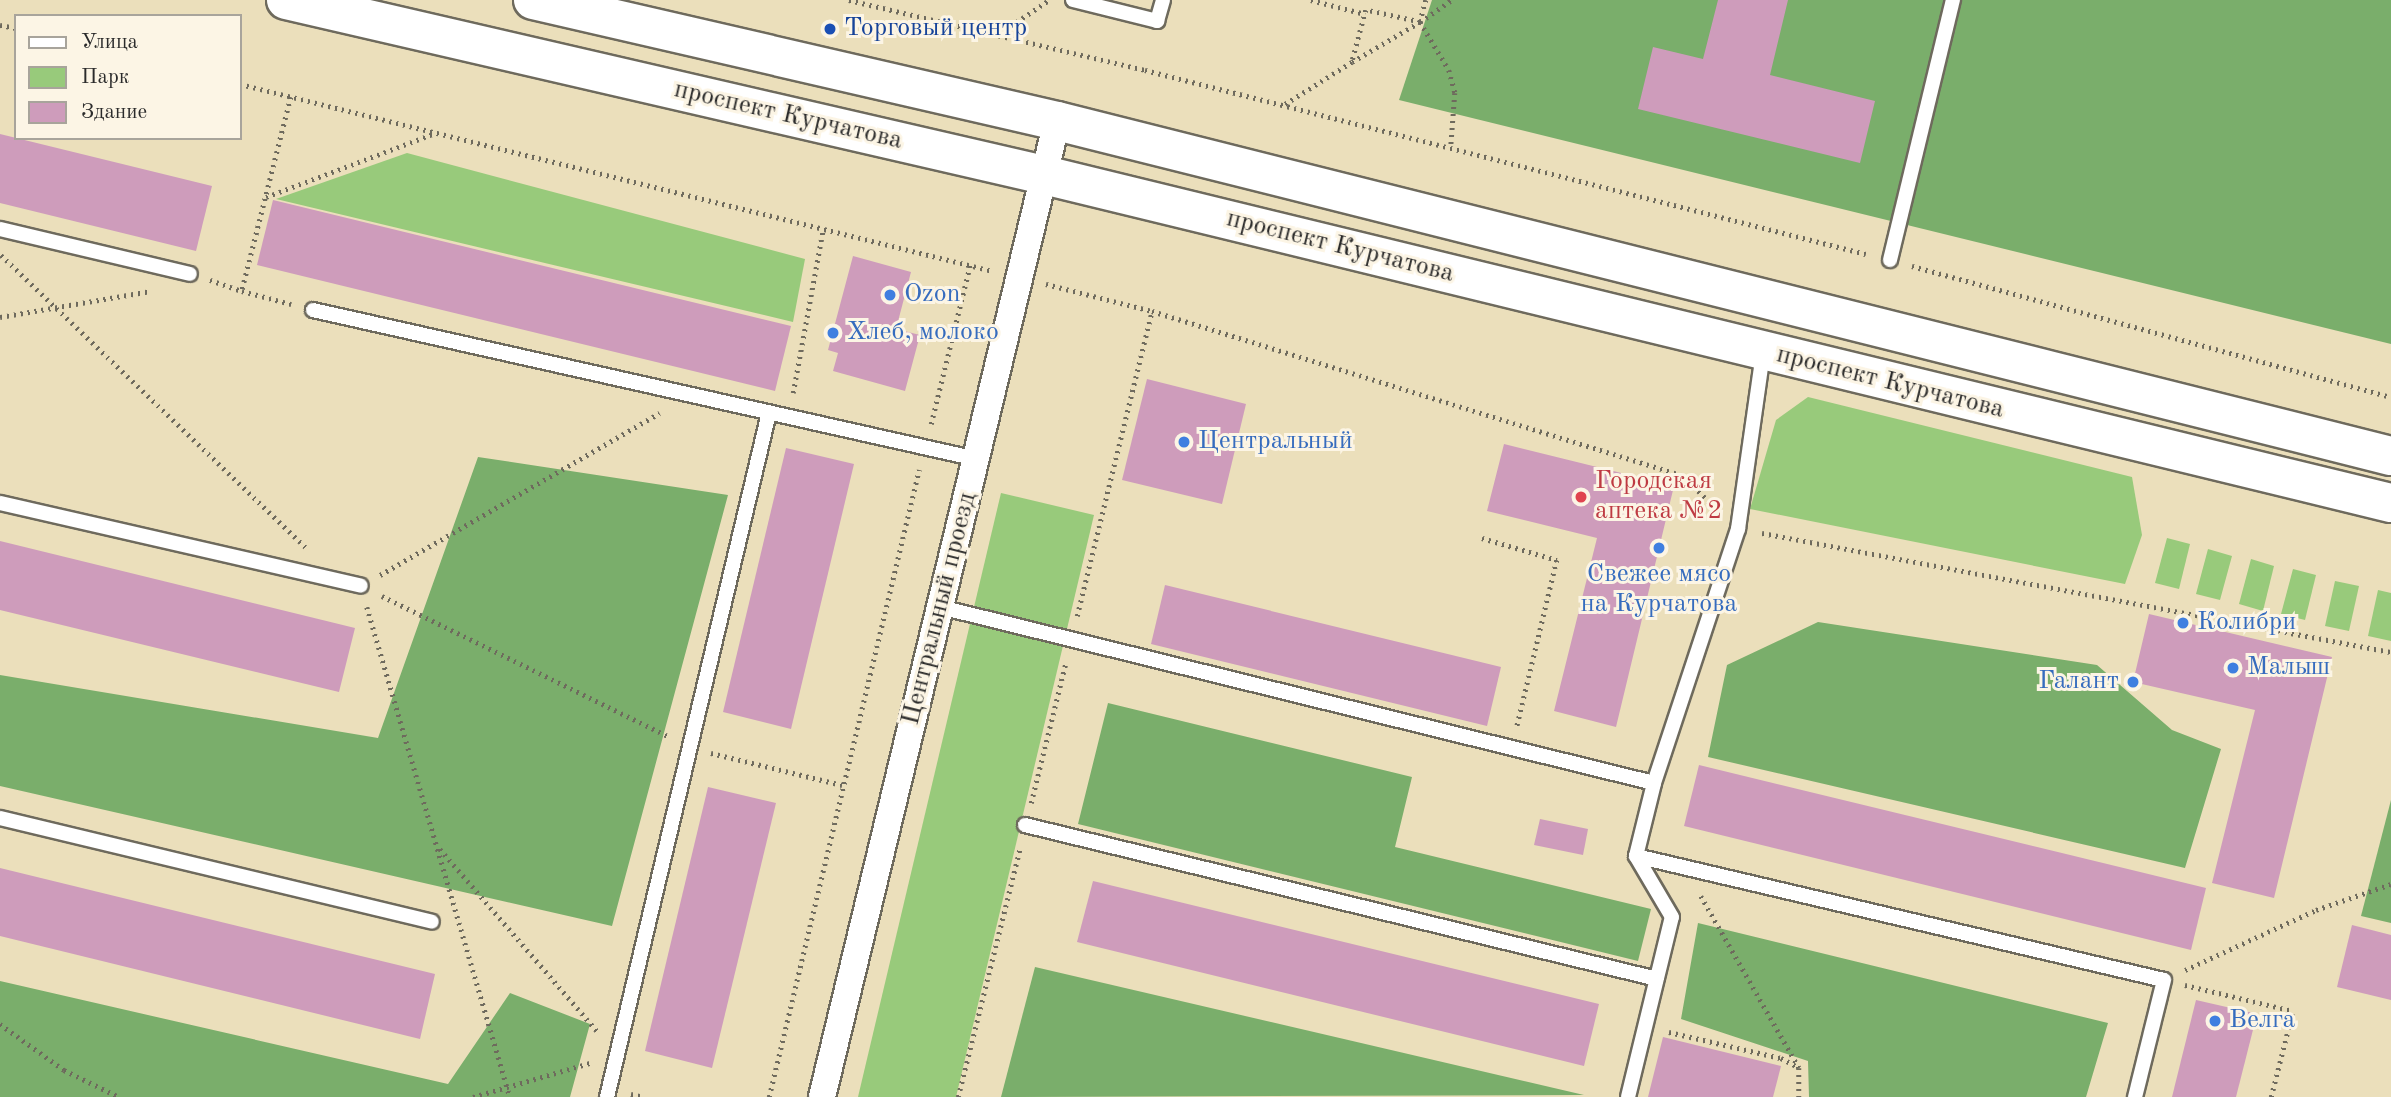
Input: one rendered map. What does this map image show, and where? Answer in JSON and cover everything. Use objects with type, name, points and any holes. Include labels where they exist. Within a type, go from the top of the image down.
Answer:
[{"type":"main road","name":"проспект Курчатова","points":[[286,0],[1044,175],[2391,503]]},
{"type":"main road","name":"проспект Курчатова","points":[[533,0],[1057,121],[2391,456]]},
{"type":"street","name":"Центральный проезд","points":[[822,1097],[1057,121]]},
{"type":"lane","points":[[1073,0],[1157,21],[1163,0]]},
{"type":"lane","points":[[1890,260],[1953,0]]},
{"type":"lane","points":[[0,229],[190,274]]},
{"type":"lane","points":[[313,310],[977,459]]},
{"type":"lane","points":[[1628,1097],[1672,917],[1636,856],[1654,783],[1738,529],[1763,352]]},
{"type":"lane","points":[[607,1097],[769,412]]},
{"type":"lane","points":[[0,503],[361,586]]},
{"type":"lane","points":[[940,607],[1654,783]]},
{"type":"lane","points":[[0,818],[432,922]]},
{"type":"lane","points":[[1025,825],[1657,979]]},
{"type":"lane","points":[[1636,856],[2164,980],[2135,1097]]},
{"type":"path","points":[[849,0],[999,34],[1451,146],[1890,260],[2391,397]]},
{"type":"path","points":[[999,34],[1049,0]]},
{"type":"path","points":[[1311,0],[1365,13]]},
{"type":"path","points":[[1420,22],[1426,0]]},
{"type":"path","points":[[1284,105],[1420,22],[1451,0]]},
{"type":"path","points":[[1352,62],[1366,10],[1420,22],[1449,70],[1455,93],[1451,146]]},
{"type":"path","points":[[242,85],[1152,311],[1684,476],[1738,529],[2391,652]]},
{"type":"path","points":[[242,291],[291,97]]},
{"type":"path","points":[[265,197],[436,133]]},
{"type":"path","points":[[789,417],[823,229]]},
{"type":"path","points":[[0,254],[340,581]]},
{"type":"path","points":[[769,1097],[842,785],[970,265]]},
{"type":"path","points":[[207,279],[313,310]]},
{"type":"path","points":[[0,317],[58,310],[166,288]]},
{"type":"path","points":[[958,1097],[1152,311]]},
{"type":"path","points":[[361,586],[691,395]]},
{"type":"path","points":[[1482,538],[1557,560],[1511,748]]},
{"type":"path","points":[[361,586],[690,747],[842,785]]},
{"type":"path","points":[[361,586],[510,1097]]},
{"type":"path","points":[[437,845],[618,1055],[473,1097]]},
{"type":"path","points":[[1685,868],[1799,1068],[1800,1097]]},
{"type":"path","points":[[2164,980],[2316,910],[2391,884]]},
{"type":"path","points":[[2164,980],[2292,1012],[2271,1097]]},
{"type":"path","points":[[0,1024],[64,1069],[119,1097]]},
{"type":"path","points":[[1645,1027],[1781,1058],[1799,1068]]},
{"type":"green space","points":[[1432,0],[2391,0],[2391,344],[1399,100]]},
{"type":"green space","points":[[407,153],[805,259],[793,322],[276,199]]},
{"type":"green space","points":[[1808,397],[2132,477],[2142,535],[2125,584],[1750,509],[1776,420]]},
{"type":"green space","points":[[478,457],[728,495],[612,926],[0,786],[0,675],[378,738]]},
{"type":"green space","points":[[1001,493],[1094,515],[956,1097],[858,1097]]},
{"type":"green space","points":[[2167,538],[2190,544],[2179,589],[2155,583]]},
{"type":"green space","points":[[2208,549],[2232,556],[2220,600],[2196,594]]},
{"type":"green space","points":[[2251,559],[2274,566],[2263,611],[2239,604]]},
{"type":"green space","points":[[2293,569],[2316,575],[2305,620],[2281,614]]},
{"type":"green space","points":[[2335,581],[2359,586],[2349,631],[2325,626]]},
{"type":"green space","points":[[2378,590],[2391,593],[2391,641],[2368,636]]},
{"type":"green space","points":[[1818,622],[2097,665],[2172,730],[2221,749],[2185,868],[1708,757],[1727,665]]},
{"type":"green space","points":[[1108,703],[1412,777],[1395,847],[1651,909],[1638,961],[1078,824]]},
{"type":"green space","points":[[2391,800],[2391,923],[2361,916]]},
{"type":"green space","points":[[1698,923],[2108,1023],[2086,1097],[1809,1097],[1808,1061],[1681,1019]]},
{"type":"green space","points":[[1035,967],[1584,1095],[1001,1097]]},
{"type":"green space","points":[[0,981],[448,1084],[510,993],[590,1024],[570,1097],[0,1097]]},
{"type":"building","points":[[1718,0],[1788,0],[1770,75],[1875,101],[1860,163],[1638,109],[1653,47],[1703,59]]},
{"type":"building","points":[[0,134],[14,137],[14,140],[24,140],[212,186],[196,251],[0,203]]},
{"type":"building","points":[[273,200],[791,326],[775,391],[257,265]]},
{"type":"building","points":[[853,256],[911,272],[896,329],[920,335],[905,391],[833,371],[838,353],[828,350]]},
{"type":"building","name":"Центральный","points":[[1147,379],[1246,404],[1222,504],[1122,480]]},
{"type":"building","points":[[1504,444],[1674,486],[1616,727],[1554,711],[1597,538],[1487,511]]},
{"type":"building","points":[[786,448],[854,464],[791,729],[723,712]]},
{"type":"building","points":[[0,541],[355,628],[339,692],[0,610]]},
{"type":"building","points":[[1165,585],[1501,667],[1487,726],[1151,644]]},
{"type":"building","points":[[2149,614],[2332,657],[2274,898],[2212,883],[2255,710],[2133,682]]},
{"type":"building","points":[[1699,765],[2206,888],[2191,950],[1684,826]]},
{"type":"building","points":[[708,787],[776,803],[712,1068],[645,1051]]},
{"type":"building","points":[[1540,819],[1588,829],[1583,855],[1534,845]]},
{"type":"building","points":[[0,868],[435,974],[420,1039],[0,936]]},
{"type":"building","points":[[1093,881],[1599,1004],[1584,1066],[1077,942]]},
{"type":"building","points":[[2352,925],[2391,935],[2391,1000],[2337,987]]},
{"type":"building","points":[[2196,1000],[2257,1014],[2236,1097],[2172,1097]]},
{"type":"building","points":[[1663,1037],[1781,1066],[1773,1097],[1648,1097]]},
{"type":"place","name":"Торговый центр","points":[[830,29]]},
{"type":"place","name":"Ozon","points":[[890,295]]},
{"type":"place","name":"Хлеб, молоко","points":[[833,333]]},
{"type":"place","name":"Центральный","points":[[1184,442]]},
{"type":"place","name":"Городская аптека №2","points":[[1581,497]]},
{"type":"place","name":"Свежее мясо на Курчатова","points":[[1659,548]]},
{"type":"place","name":"Колибри","points":[[2183,623]]},
{"type":"place","name":"Малыш","points":[[2233,668]]},
{"type":"place","name":"Галант","points":[[2133,682]]},
{"type":"place","name":"Велга","points":[[2215,1021]]}]
